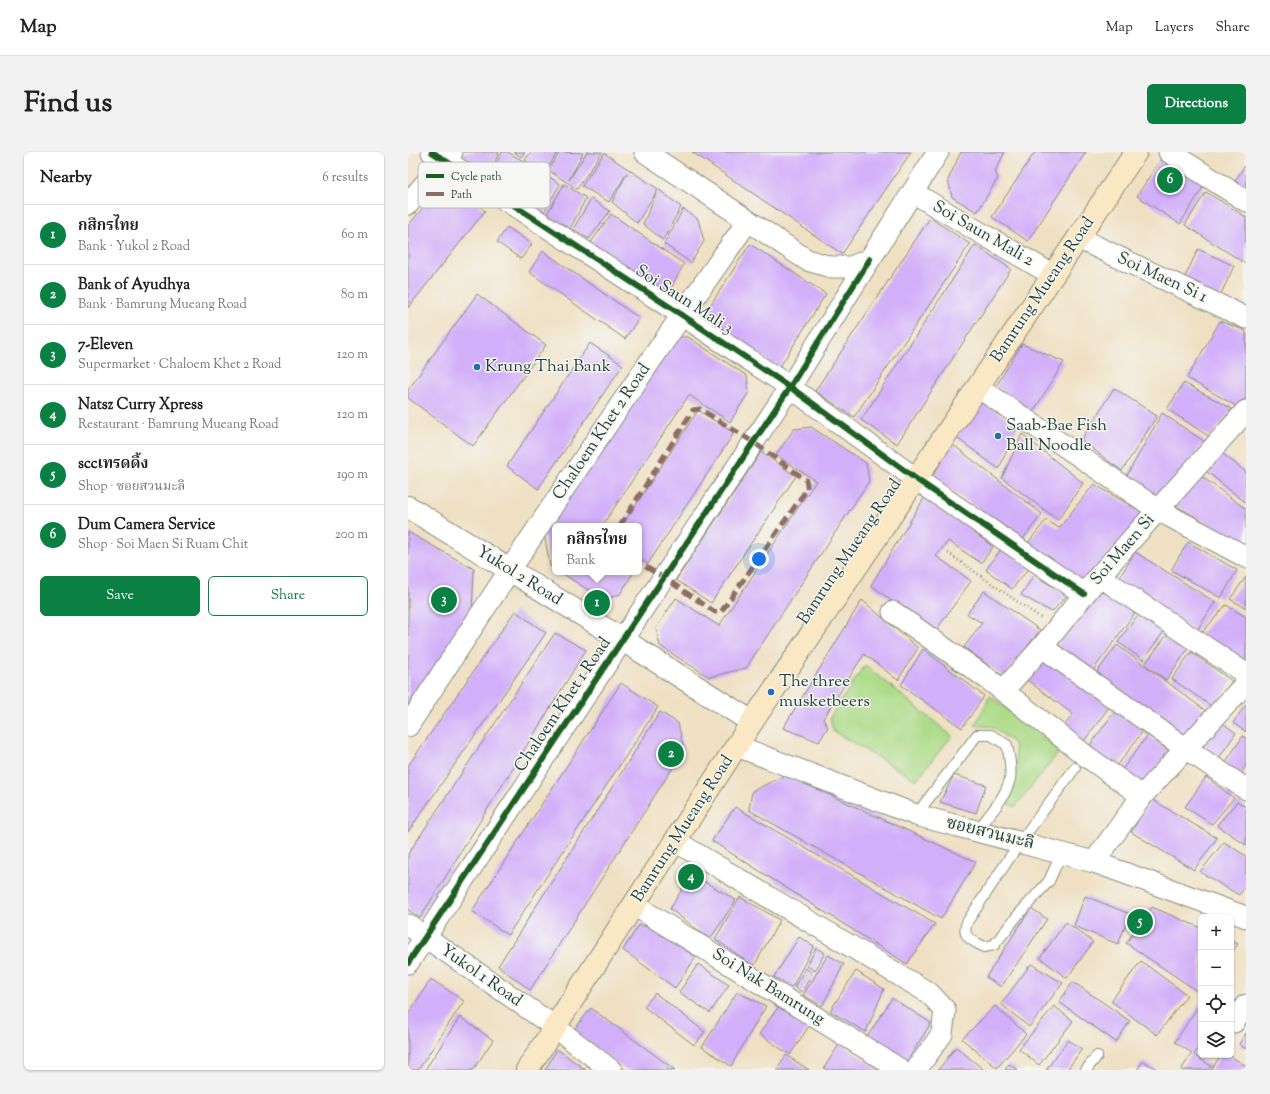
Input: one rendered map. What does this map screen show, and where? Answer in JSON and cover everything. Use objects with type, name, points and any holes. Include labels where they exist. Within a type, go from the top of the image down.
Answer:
[{"type":"main road","name":"Bamrung Mueang Road","points":[[527,1070],[752,722],[1136,152]]},
{"type":"street","points":[[645,152],[807,260],[831,267],[851,267],[870,259]]},
{"type":"street","points":[[667,152],[674,172]]},
{"type":"street","name":"Chaloem Khet 1 Road","points":[[408,963],[790,387],[870,259],[914,193],[938,152]]},
{"type":"street","points":[[1169,152],[1246,201]]},
{"type":"street","name":"Soi Saun Mali 3","points":[[443,155],[453,162]]},
{"type":"street","points":[[408,204],[418,190]]},
{"type":"street","name":"Soi Saun Mali 2","points":[[914,193],[1053,275]]},
{"type":"street","name":"Soi Saun Mali 3","points":[[522,208],[790,387],[916,479],[1084,594]]},
{"type":"street","name":"Chaloem Khet 2 Road","points":[[408,726],[510,570],[682,315],[748,221]]},
{"type":"street","name":"Soi Maen Si 1","points":[[1078,238],[1246,318]]},
{"type":"street","points":[[978,387],[1158,510],[1246,557]]},
{"type":"street","name":"Soi Maen Si","points":[[1004,691],[1042,647],[1099,576],[1246,411]]},
{"type":"street","name":"Yukol 2 Road","points":[[408,507],[752,722]]},
{"type":"street","points":[[1099,576],[1246,674]]},
{"type":"street","points":[[893,612],[1004,691],[1086,756],[1142,796]]},
{"type":"street","points":[[1042,647],[1185,748],[1246,788]]},
{"type":"street","points":[[1094,862],[1142,796],[1246,683]]},
{"type":"street","name":"ซอยสวนมะลิ","points":[[737,746],[916,815],[976,832],[1062,852],[1094,862],[1246,917]]},
{"type":"street","points":[[675,841],[929,993],[945,1010],[942,1034],[916,1070]]},
{"type":"street","name":"Soi Nak Bamrung","points":[[634,905],[901,1070]]},
{"type":"street","name":"Yukol 1 Road","points":[[408,925],[555,1027],[611,1070]]},
{"type":"street","points":[[1234,1022],[1246,1005]]},
{"type":"lane","points":[[916,815],[977,734],[991,735],[1007,745],[1010,764],[1010,779],[1001,798],[976,832]]},
{"type":"lane","points":[[1062,852],[1049,881],[1018,915],[994,945],[984,946],[966,935],[966,926],[974,911],[1020,842],[1075,768]]},
{"type":"lane","points":[[1086,1070],[1097,1056]]},
{"type":"path","points":[[948,553],[1056,628]]},
{"type":"green space","points":[[865,665],[952,736],[916,780],[833,731],[830,717]]},
{"type":"green space","points":[[990,696],[1060,751],[1015,807],[1008,804],[1015,774],[1016,760],[1014,743],[993,727],[975,725]]},
{"type":"building","points":[[462,152],[499,152],[495,162],[458,162],[455,160]]},
{"type":"building","points":[[502,152],[508,152],[525,162],[497,162]]},
{"type":"building","points":[[514,152],[525,152],[521,157]]},
{"type":"building","points":[[531,152],[558,152],[550,164],[550,162],[528,162],[525,160]]},
{"type":"building","points":[[560,152],[583,153],[569,180],[587,152],[602,152],[577,189],[550,171],[550,167]]},
{"type":"building","points":[[692,152],[911,152],[842,254]]},
{"type":"building","points":[[961,152],[1005,152],[995,171],[998,178],[977,212],[952,197],[948,180]]},
{"type":"building","points":[[1035,152],[1086,152],[1028,241],[992,217]]},
{"type":"building","points":[[604,153],[658,189],[637,223],[612,202],[627,173],[609,202],[582,186]]},
{"type":"building","points":[[1162,157],[1205,184],[1180,224],[1137,196]]},
{"type":"building","points":[[1246,164],[1246,189],[1235,181]]},
{"type":"building","points":[[550,177],[560,184],[550,202]]},
{"type":"building","points":[[564,184],[586,198],[569,231],[546,216]]},
{"type":"building","points":[[658,189],[681,207],[663,240],[643,224]]},
{"type":"building","points":[[1206,192],[1246,217],[1246,264],[1185,225]]},
{"type":"building","points":[[591,199],[610,211],[589,239],[573,229]]},
{"type":"building","points":[[423,208],[481,208],[485,211],[408,308],[408,226]]},
{"type":"building","points":[[535,208],[546,208],[543,214]]},
{"type":"building","points":[[683,209],[698,219],[704,241],[691,263],[664,244]]},
{"type":"building","points":[[611,214],[684,264],[670,290],[655,288],[590,244]]},
{"type":"building","points":[[930,218],[970,244],[854,417],[815,391]]},
{"type":"building","points":[[507,227],[532,244],[521,259],[497,242]]},
{"type":"building","points":[[750,244],[826,294],[779,368],[702,318]]},
{"type":"building","points":[[975,245],[1011,269],[897,444],[861,420]]},
{"type":"building","points":[[1198,249],[1234,266],[1219,298],[1183,281]]},
{"type":"building","points":[[543,251],[639,318],[625,339],[529,272]]},
{"type":"building","name":"Krung Thai Bank","points":[[477,294],[546,345],[473,446],[408,398],[408,390]]},
{"type":"building","points":[[1220,321],[1246,331],[1246,398],[1236,406],[1187,378]]},
{"type":"building","points":[[670,337],[688,337],[747,376],[749,392],[730,422],[689,395],[604,523],[552,523],[552,567],[550,566],[543,528]]},
{"type":"building","points":[[590,343],[623,365],[538,489],[507,466]]},
{"type":"building","points":[[1022,344],[1064,362],[1033,412],[996,386]]},
{"type":"building","points":[[1184,383],[1232,409],[1210,437],[1167,409]]},
{"type":"building","points":[[1114,388],[1157,416],[1122,471],[1081,440]]},
{"type":"building","points":[[980,398],[1017,427],[999,469],[957,438]]},
{"type":"building","points":[[698,410],[734,433],[648,564],[642,560],[642,523],[624,523]]},
{"type":"building","points":[[1162,413],[1205,442],[1157,501],[1126,477]]},
{"type":"building","points":[[811,427],[866,463],[869,481],[746,668],[709,677],[660,646],[656,628],[676,598],[719,626],[816,481],[776,455],[794,429]]},
{"type":"building","points":[[1022,434],[1083,483],[1058,520],[1002,478]]},
{"type":"building","points":[[952,444],[1042,514],[1023,539],[932,477]]},
{"type":"building","points":[[1219,451],[1246,472],[1246,503],[1205,470]]},
{"type":"building","points":[[761,452],[796,476],[711,603],[676,580]]},
{"type":"building","points":[[1201,476],[1246,509],[1246,546],[1173,504]]},
{"type":"building","points":[[1094,484],[1145,514],[1082,582],[1028,543],[1046,520],[1059,528]]},
{"type":"building","points":[[926,495],[993,547],[981,563],[948,541],[936,556],[971,581],[934,633],[871,585]]},
{"type":"building","points":[[408,532],[474,569],[472,613],[408,707]]},
{"type":"building","points":[[1188,542],[1237,570],[1221,598],[1171,570]]},
{"type":"building","points":[[1001,549],[1030,567],[1012,589],[986,570]]},
{"type":"building","points":[[1135,552],[1215,602],[1196,632],[1117,582]]},
{"type":"building","points":[[565,575],[632,575],[620,594],[604,600]]},
{"type":"building","points":[[1034,575],[1067,595],[1052,612],[1021,595]]},
{"type":"building","points":[[1246,577],[1246,608],[1230,599]]},
{"type":"building","points":[[1101,585],[1136,611],[1092,672],[1057,646]]},
{"type":"building","points":[[984,591],[1040,630],[1004,677],[964,647],[982,623],[967,614]]},
{"type":"building","points":[[862,600],[918,648],[898,680],[864,654],[823,719],[828,727],[819,742],[783,728]]},
{"type":"building","points":[[1226,605],[1246,617],[1246,660],[1237,661],[1200,635]]},
{"type":"building","points":[[515,611],[546,633],[408,832],[408,766]]},
{"type":"building","points":[[1140,612],[1165,630],[1143,660],[1118,642]]},
{"type":"building","points":[[1170,631],[1190,646],[1166,680],[1145,664]]},
{"type":"building","points":[[555,633],[586,650],[420,918],[408,910],[408,854]]},
{"type":"building","points":[[1117,645],[1206,711],[1185,739],[1097,672]]},
{"type":"building","points":[[923,649],[984,696],[962,728],[901,685]]},
{"type":"building","points":[[1191,652],[1232,681],[1214,708],[1172,679]]},
{"type":"building","points":[[1043,658],[1109,707],[1082,744],[1062,729],[1073,714],[1027,680]]},
{"type":"building","points":[[621,683],[658,707],[508,935],[472,911]]},
{"type":"building","points":[[1246,704],[1246,732],[1233,723]]},
{"type":"building","points":[[1115,711],[1143,731],[1115,769],[1087,749]]},
{"type":"building","points":[[660,712],[678,723],[684,750],[530,990],[498,966]]},
{"type":"building","points":[[1221,722],[1236,733],[1216,762],[1200,751]]},
{"type":"building","points":[[1148,735],[1169,751],[1142,787],[1121,771]]},
{"type":"building","points":[[1243,736],[1246,738],[1246,766],[1239,776],[1223,766]]},
{"type":"building","points":[[786,775],[976,862],[941,919],[749,810],[752,791]]},
{"type":"building","points":[[954,775],[986,785],[976,813],[940,802]]},
{"type":"building","points":[[1206,777],[1234,798],[1212,824],[1185,807]]},
{"type":"building","points":[[1151,799],[1217,838],[1194,870],[1131,832]]},
{"type":"building","points":[[1237,802],[1246,807],[1246,845],[1217,825]]},
{"type":"building","points":[[735,807],[935,924],[907,964],[712,841]]},
{"type":"building","points":[[1224,842],[1246,856],[1246,886],[1239,895],[1200,872]]},
{"type":"building","points":[[691,874],[736,900],[710,939],[670,909]]},
{"type":"building","points":[[1085,896],[1130,914],[1118,944],[1074,926]]},
{"type":"building","points":[[740,897],[780,920],[754,966],[715,939]]},
{"type":"building","points":[[1152,907],[1198,927],[1198,992],[1126,943]]},
{"type":"building","points":[[1031,908],[1047,919],[1001,987],[986,977]]},
{"type":"building","points":[[1066,922],[1093,942],[1067,978],[1040,958]]},
{"type":"building","points":[[639,925],[652,928],[696,957],[675,988],[623,950]]},
{"type":"building","points":[[799,937],[814,946],[792,987],[774,977]]},
{"type":"building","points":[[1234,942],[1238,944],[1234,949]]},
{"type":"building","points":[[816,948],[825,953],[815,971],[807,966]]},
{"type":"building","points":[[828,955],[844,964],[822,1006],[803,995]]},
{"type":"building","points":[[1141,961],[1187,995],[1157,1035],[1111,1001]]},
{"type":"building","points":[[698,964],[729,985],[710,1013],[679,992]]},
{"type":"building","points":[[1031,964],[1063,983],[1029,1027],[1001,1004]]},
{"type":"building","points":[[806,968],[812,973],[802,992],[794,987]]},
{"type":"building","points":[[856,971],[884,989],[866,1032],[830,1011]]},
{"type":"building","points":[[431,979],[464,1001],[418,1070],[408,1070],[408,1014]]},
{"type":"building","points":[[1073,982],[1130,1021],[1116,1042],[1059,1002]]},
{"type":"building","points":[[737,992],[766,1006],[731,1066],[702,1047]]},
{"type":"building","points":[[655,993],[705,1032],[694,1045],[644,1007]]},
{"type":"building","points":[[892,998],[931,1023],[906,1063],[867,1037]]},
{"type":"building","points":[[779,1006],[809,1026],[790,1055],[759,1034]]},
{"type":"building","points":[[995,1006],[1026,1034],[997,1068],[962,1039]]},
{"type":"building","points":[[1054,1006],[1073,1021],[1039,1065],[1019,1049]]},
{"type":"building","points":[[1198,1007],[1198,1049],[1194,1055],[1211,1066],[1208,1070],[1181,1070],[1192,1053],[1175,1042]]},
{"type":"building","points":[[591,1008],[675,1070],[626,1070],[573,1031]]},
{"type":"building","points":[[460,1017],[493,1040],[473,1070],[425,1070]]},
{"type":"building","points":[[1246,1033],[1246,1049],[1239,1044]]},
{"type":"building","points":[[1068,1040],[1082,1049],[1067,1070],[1046,1070]]},
{"type":"building","points":[[840,1043],[879,1070],[827,1070],[824,1068]]},
{"type":"building","points":[[956,1047],[983,1069],[938,1070]]},
{"type":"building","points":[[557,1049],[586,1070],[545,1070]]},
{"type":"building","points":[[786,1055],[809,1070],[776,1070]]},
{"type":"building","points":[[1219,1058],[1234,1058],[1246,1066],[1246,1070],[1211,1070]]},
{"type":"building","points":[[1143,1061],[1158,1070],[1137,1070]]},
{"type":"building","points":[[1009,1064],[1018,1070],[1005,1070]]},
{"type":"marked path","points":[[622,523],[693,410],[700,409],[753,442],[806,480],[807,489],[721,612],[715,612],[642,565]]},
{"type":"cycle path","points":[[432,152],[447,162]]},
{"type":"cycle path","points":[[518,208],[790,387],[916,479],[1084,594]]},
{"type":"cycle path","points":[[408,963],[790,387],[870,259]]},
{"type":"place","name":"Dum Camera Service","points":[[1170,180]]},
{"type":"place","name":"Krung Thai Bank","points":[[477,367]]},
{"type":"place","name":"Saab-Bae Fish Ball Noodle","points":[[998,436]]},
{"type":"place","name":"7-Eleven","points":[[444,600]]},
{"type":"place","name":"กสิกรไทย","points":[[597,603]]},
{"type":"place","name":"The three musketbeers","points":[[771,692]]},
{"type":"place","name":"Bank of Ayudhya","points":[[671,754]]},
{"type":"place","name":"Natsz Curry Xpress","points":[[691,877]]},
{"type":"place","name":"sccเทรดดิ้ง","points":[[1140,922]]}]
